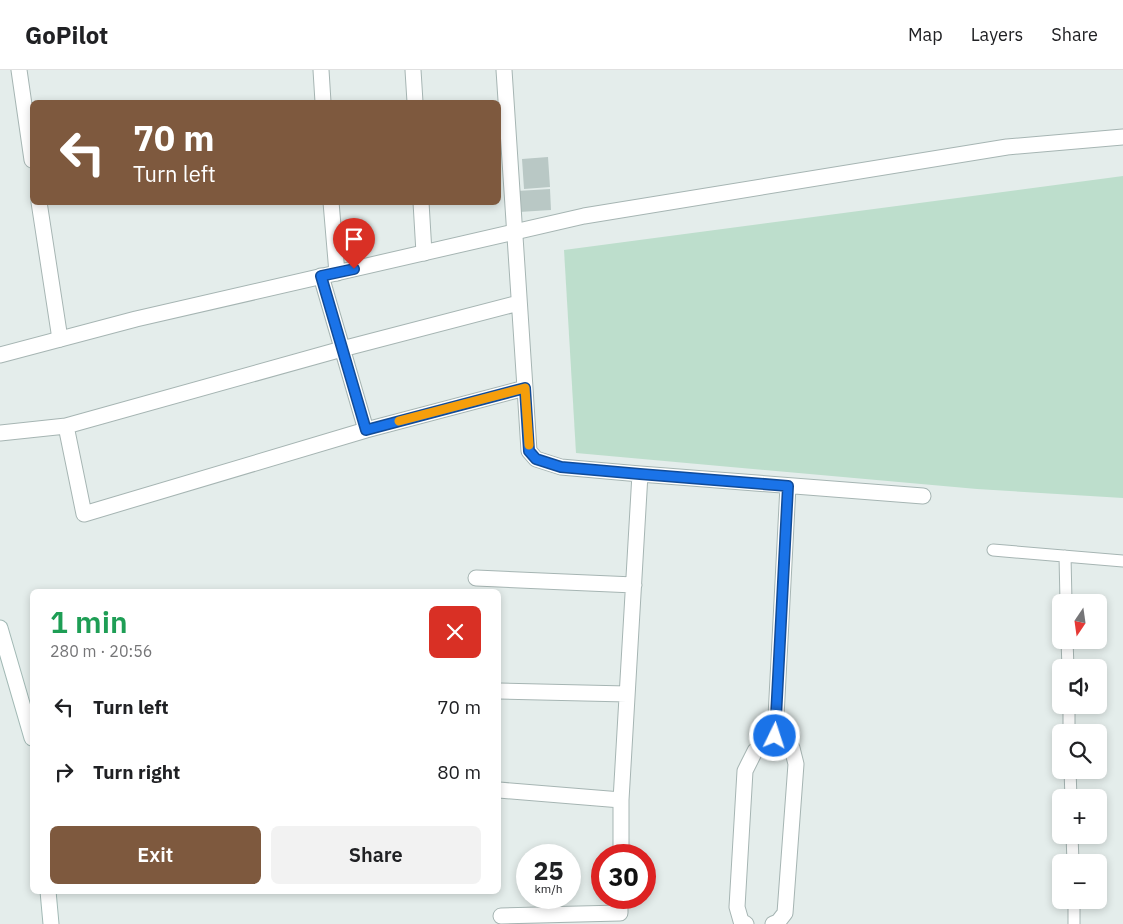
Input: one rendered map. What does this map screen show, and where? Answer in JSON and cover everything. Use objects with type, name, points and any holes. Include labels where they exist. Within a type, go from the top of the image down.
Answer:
[{"type":"street","points":[[19,70],[30,146]]},
{"type":"street","points":[[321,70],[324,100]]},
{"type":"street","points":[[413,70],[415,100]]},
{"type":"street","points":[[504,70],[529,451],[536,459],[561,467],[923,496]]},
{"type":"street","points":[[0,355],[136,319],[584,216],[1007,147],[1123,136]]},
{"type":"street","points":[[39,205],[60,339]]},
{"type":"street","points":[[331,205],[337,273]]},
{"type":"street","points":[[421,205],[424,253]]},
{"type":"street","points":[[321,276],[366,430]]},
{"type":"street","points":[[0,433],[66,426],[342,349],[519,303]]},
{"type":"street","points":[[66,426],[84,514],[366,430],[525,388]]},
{"type":"street","points":[[621,844],[621,800],[640,474]]},
{"type":"street","points":[[775,736],[788,486]]},
{"type":"street","points":[[476,578],[634,585]]},
{"type":"street","points":[[0,628],[30,731]]},
{"type":"street","points":[[501,691],[627,694]]},
{"type":"street","points":[[746,924],[741,921],[737,907],[745,771],[755,751],[775,736]]},
{"type":"street","points":[[773,924],[778,922],[785,912],[796,764],[792,748],[775,736]]},
{"type":"street","points":[[501,790],[621,800]]},
{"type":"street","points":[[48,894],[51,924]]},
{"type":"street","points":[[501,916],[620,913],[620,909]]},
{"type":"lane","points":[[993,550],[1123,561]]},
{"type":"lane","points":[[1065,556],[1066,594]]},
{"type":"lane","points":[[1074,909],[1074,924]]},
{"type":"green space","points":[[1123,176],[1123,498],[977,489],[576,453],[564,250]]},
{"type":"building","points":[[548,157],[550,187],[524,189],[522,159]]},
{"type":"building","points":[[550,189],[551,210],[519,212],[517,191]]},
{"type":"slow traffic","points":[[399,421],[525,388],[529,445]]},
{"type":"route","points":[[354,269],[321,276],[366,430],[525,388],[529,451],[536,459],[561,467],[788,486],[775,736]]}]
